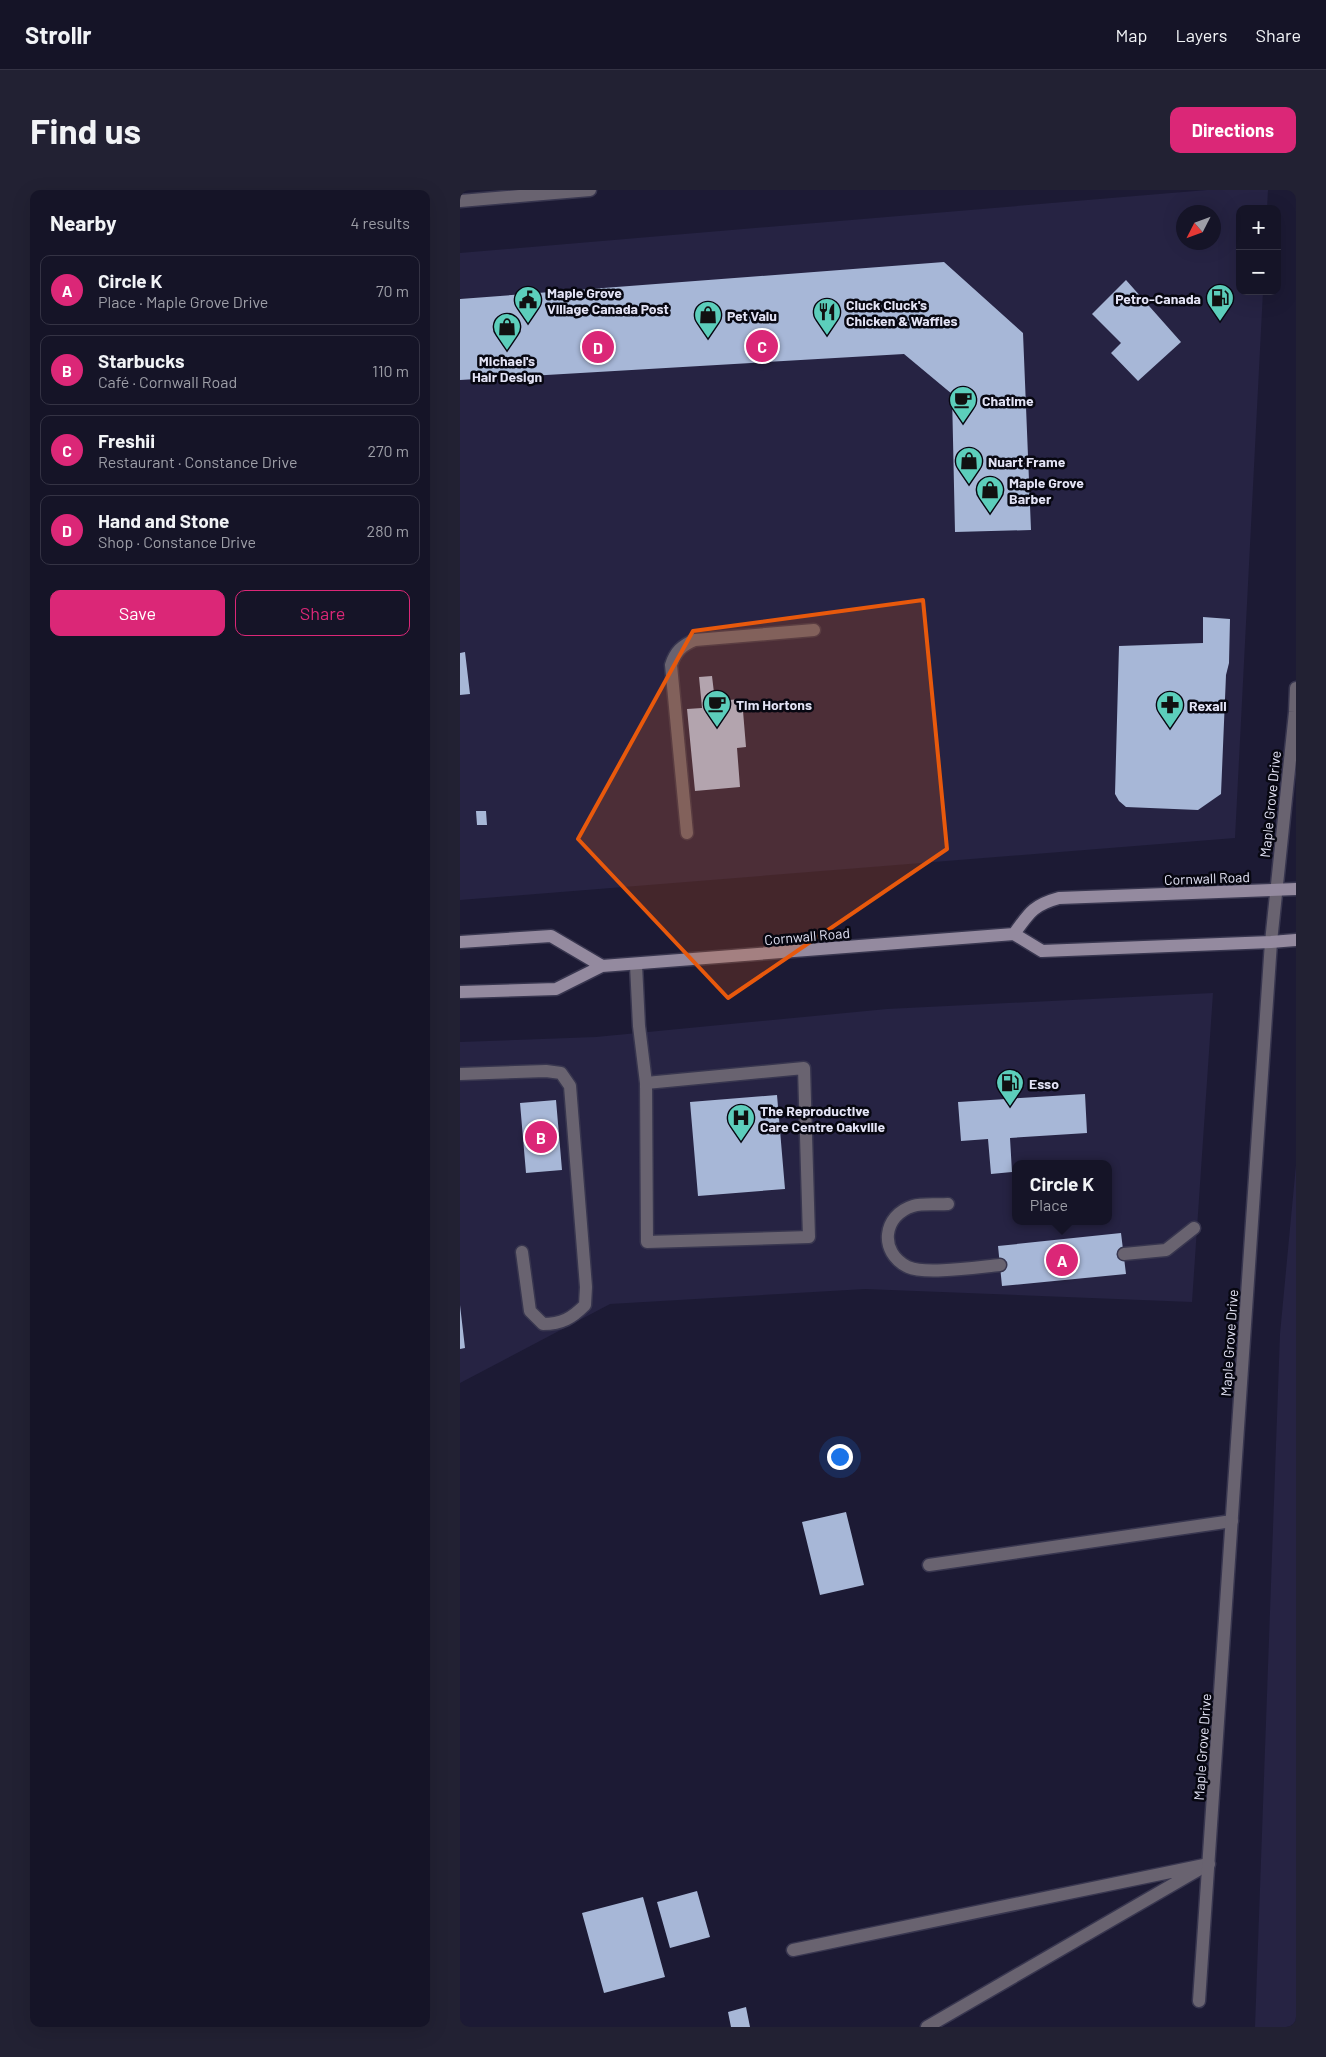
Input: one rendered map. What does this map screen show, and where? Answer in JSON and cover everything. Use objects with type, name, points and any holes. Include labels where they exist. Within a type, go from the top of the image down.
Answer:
[{"type":"main road","name":"Cornwall Road","points":[[460,992],[556,989],[602,966],[636,965],[1014,934],[1028,916],[1042,903],[1059,898],[1296,889]]},
{"type":"main road","points":[[1014,934],[1042,952],[1296,940]]},
{"type":"main road","points":[[460,942],[551,936],[602,966]]},
{"type":"street","points":[[460,201],[590,190]]},
{"type":"street","points":[[687,833],[671,665],[674,654],[685,644],[695,640],[814,630]]},
{"type":"street","name":"Maple Grove Drive","points":[[1199,2001],[1271,942],[1296,688]]},
{"type":"street","points":[[636,965],[639,1026],[646,1084],[647,1242],[809,1237],[804,1068],[646,1084]]},
{"type":"street","points":[[460,1074],[546,1070],[561,1073],[570,1086],[586,1287],[585,1305],[573,1317],[557,1324],[543,1324],[530,1311],[522,1252]]},
{"type":"street","points":[[948,1204],[913,1206],[898,1216],[888,1229],[887,1245],[895,1258],[908,1267],[924,1271],[1000,1265]]},
{"type":"street","points":[[1124,1254],[1166,1250],[1194,1228]]},
{"type":"street","points":[[930,1565],[1232,1521]]},
{"type":"street","points":[[793,1950],[1209,1864]]},
{"type":"street","points":[[927,2027],[1209,1864]]},
{"type":"highlighted area","points":[[923,600],[947,849],[728,998],[578,839],[693,631]]},
{"type":"shaded area","points":[[1207,190],[1268,190],[1267,205],[1236,205],[1236,295],[1263,295],[1235,838],[460,900],[460,253]]},
{"type":"shaded area","points":[[1213,993],[1192,1302],[865,1289],[610,1304],[460,1383],[460,1042],[596,1037],[887,1009]]},
{"type":"shaded area","points":[[1296,1165],[1296,2027],[1255,2027],[1280,1334]]},
{"type":"building","points":[[944,262],[1023,333],[1031,530],[955,532],[952,394],[904,354],[460,380],[460,299]]},
{"type":"building","points":[[1126,280],[1181,342],[1138,381],[1111,353],[1121,343],[1092,314]]},
{"type":"building","name":"Rexall","points":[[1203,617],[1230,619],[1221,794],[1198,810],[1126,807],[1115,794],[1119,646],[1203,643]]},
{"type":"building","points":[[465,652],[470,694],[460,695],[460,653]]},
{"type":"building","name":"Tim Hortons","points":[[712,676],[715,701],[742,699],[746,747],[737,748],[740,787],[695,791],[687,709],[702,708],[699,677]]},
{"type":"building","points":[[476,811],[486,811],[487,825],[477,825]]},
{"type":"building","points":[[1085,1094],[1087,1133],[1010,1138],[1012,1172],[991,1174],[988,1139],[961,1141],[958,1102]]},
{"type":"building","points":[[777,1095],[785,1189],[698,1196],[690,1102]]},
{"type":"building","points":[[556,1100],[562,1170],[526,1173],[520,1103]]},
{"type":"building","points":[[1121,1233],[1126,1274],[1002,1286],[998,1246]]},
{"type":"building","points":[[460,1305],[465,1348],[460,1349]]},
{"type":"building","points":[[846,1512],[864,1585],[820,1595],[802,1522]]},
{"type":"building","points":[[697,1891],[710,1937],[670,1948],[657,1902]]},
{"type":"building","points":[[643,1897],[665,1977],[604,1993],[582,1913]]},
{"type":"building","points":[[746,2007],[750,2027],[731,2027],[728,2012]]},
{"type":"place","name":"Petro-Canada","points":[[1220,322]]},
{"type":"place","name":"Maple Grove Village Canada Post","points":[[528,324]]},
{"type":"place","name":"Cluck Cluck's Chicken & Waffles","points":[[827,336]]},
{"type":"place","name":"Pet Valu","points":[[708,339]]},
{"type":"place","name":"Freshii","points":[[762,346]]},
{"type":"place","name":"Hand and Stone","points":[[598,347]]},
{"type":"place","name":"Michael's Hair Design","points":[[507,351]]},
{"type":"place","name":"Chatime","points":[[963,424]]},
{"type":"place","name":"Nuart Frame","points":[[969,485]]},
{"type":"place","name":"Maple Grove Barber","points":[[990,514]]},
{"type":"place","name":"Tim Hortons","points":[[717,728]]},
{"type":"place","name":"Rexall","points":[[1170,729]]},
{"type":"place","name":"Esso","points":[[1010,1107]]},
{"type":"place","name":"Starbucks","points":[[541,1137]]},
{"type":"place","name":"The Reproductive Care Centre Oakville","points":[[741,1142]]},
{"type":"place","name":"Circle K","points":[[1062,1260]]}]
